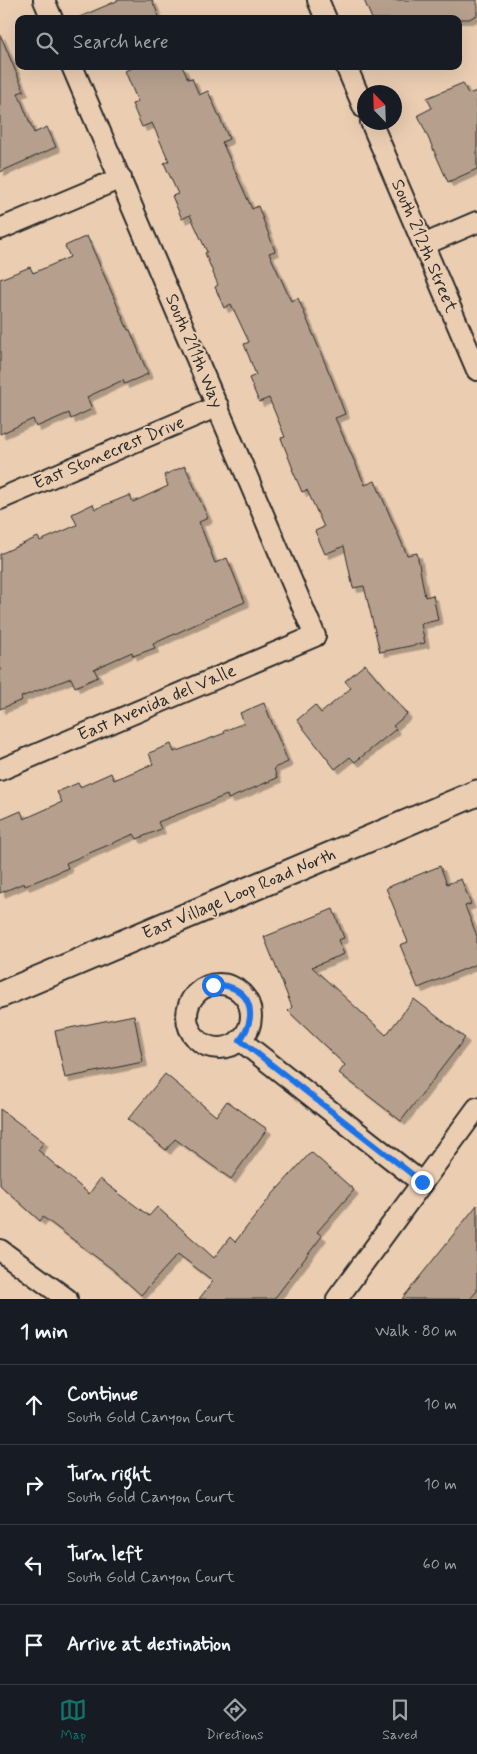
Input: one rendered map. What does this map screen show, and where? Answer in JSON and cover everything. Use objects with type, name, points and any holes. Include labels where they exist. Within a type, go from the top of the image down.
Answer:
[{"type":"street","points":[[44,0],[50,15]]},
{"type":"street","points":[[318,0],[324,15]]},
{"type":"street","name":"South 211th Way","points":[[74,70],[315,636]]},
{"type":"street","points":[[348,70],[357,92]]},
{"type":"street","name":"South 212th Street","points":[[374,130],[477,370]]},
{"type":"street","points":[[0,229],[121,178]]},
{"type":"street","points":[[423,245],[477,222]]},
{"type":"street","name":"East Stonecrest Drive","points":[[0,499],[218,406]]},
{"type":"street","name":"East Avenida del Valle","points":[[0,770],[315,636]]},
{"type":"street","name":"East Village Loop Road North","points":[[0,994],[477,792]]},
{"type":"street","points":[[240,1040],[422,1182]]},
{"type":"street","points":[[338,1299],[477,1108]]},
{"type":"street","points":[[0,1250],[67,1299]]},
{"type":"building","points":[[119,0],[152,0],[158,15],[84,15]]},
{"type":"building","points":[[364,0],[477,0],[477,15],[469,19],[462,19],[462,15],[370,15]]},
{"type":"building","points":[[0,34],[24,91],[18,93],[34,133],[47,127],[56,147],[0,172]]},
{"type":"building","points":[[184,70],[188,79],[192,78],[199,95],[208,91],[229,139],[222,142],[252,209],[258,206],[275,251],[269,253],[291,301],[298,298],[333,382],[345,414],[335,418],[365,485],[375,481],[407,555],[417,553],[425,597],[433,595],[438,620],[421,624],[425,643],[380,652],[364,586],[353,588],[344,546],[325,554],[315,531],[324,527],[307,490],[302,492],[292,469],[281,438],[285,437],[269,398],[259,402],[249,378],[256,375],[244,344],[249,342],[231,304],[224,308],[215,287],[218,285],[205,253],[207,252],[190,215],[182,219],[172,196],[178,194],[164,163],[169,161],[152,123],[142,127],[132,104],[138,102],[125,71]]},
{"type":"building","points":[[463,83],[468,94],[477,91],[477,169],[448,182],[418,115],[432,108],[427,98]]},
{"type":"building","points":[[87,236],[148,374],[124,384],[123,380],[87,397],[92,409],[71,419],[69,413],[36,427],[33,419],[0,434],[0,279],[30,267],[33,273],[70,257],[65,246]]},
{"type":"building","points":[[185,466],[208,518],[199,522],[215,563],[227,558],[245,602],[204,619],[153,644],[155,648],[133,656],[132,652],[94,669],[98,677],[75,687],[71,678],[21,697],[22,700],[0,709],[0,554],[38,537],[40,541],[77,525],[72,514],[93,504],[95,509],[130,495],[133,502],[168,486],[164,475]]},
{"type":"building","points":[[365,664],[407,714],[393,726],[396,729],[355,762],[350,757],[335,769],[297,720],[315,705],[321,713],[351,688],[345,681]]},
{"type":"building","points":[[264,703],[288,762],[274,768],[277,778],[228,799],[227,795],[158,822],[161,829],[137,839],[134,834],[66,863],[68,868],[25,886],[24,883],[0,893],[0,820],[21,811],[24,819],[62,802],[57,792],[78,783],[80,787],[111,773],[114,780],[153,764],[149,753],[171,744],[174,752],[225,733],[224,731],[244,723],[240,713]]},
{"type":"building","points":[[440,866],[447,884],[461,879],[471,904],[465,906],[477,936],[477,964],[418,988],[400,945],[408,942],[386,888]]},
{"type":"building","points":[[333,909],[344,938],[338,940],[344,954],[312,967],[386,1035],[414,999],[465,1038],[401,1121],[339,1073],[345,1065],[288,1011],[292,1007],[264,937]]},
{"type":"building","points":[[134,1015],[143,1062],[65,1078],[55,1031]]},
{"type":"building","points":[[165,1074],[216,1116],[227,1101],[267,1129],[231,1179],[175,1139],[166,1150],[128,1119]]},
{"type":"building","points":[[0,1109],[44,1142],[38,1150],[89,1194],[100,1179],[149,1216],[157,1207],[214,1258],[230,1237],[235,1242],[271,1196],[311,1152],[354,1190],[317,1232],[322,1236],[274,1299],[199,1299],[213,1281],[178,1254],[141,1295],[112,1269],[43,1217],[40,1221],[0,1185]]},
{"type":"building","points":[[477,1205],[477,1291],[470,1299],[402,1299]]},
{"type":"route","points":[[213,985],[224,984],[233,987],[248,1002],[251,1012],[250,1022],[240,1040],[422,1182]]}]
